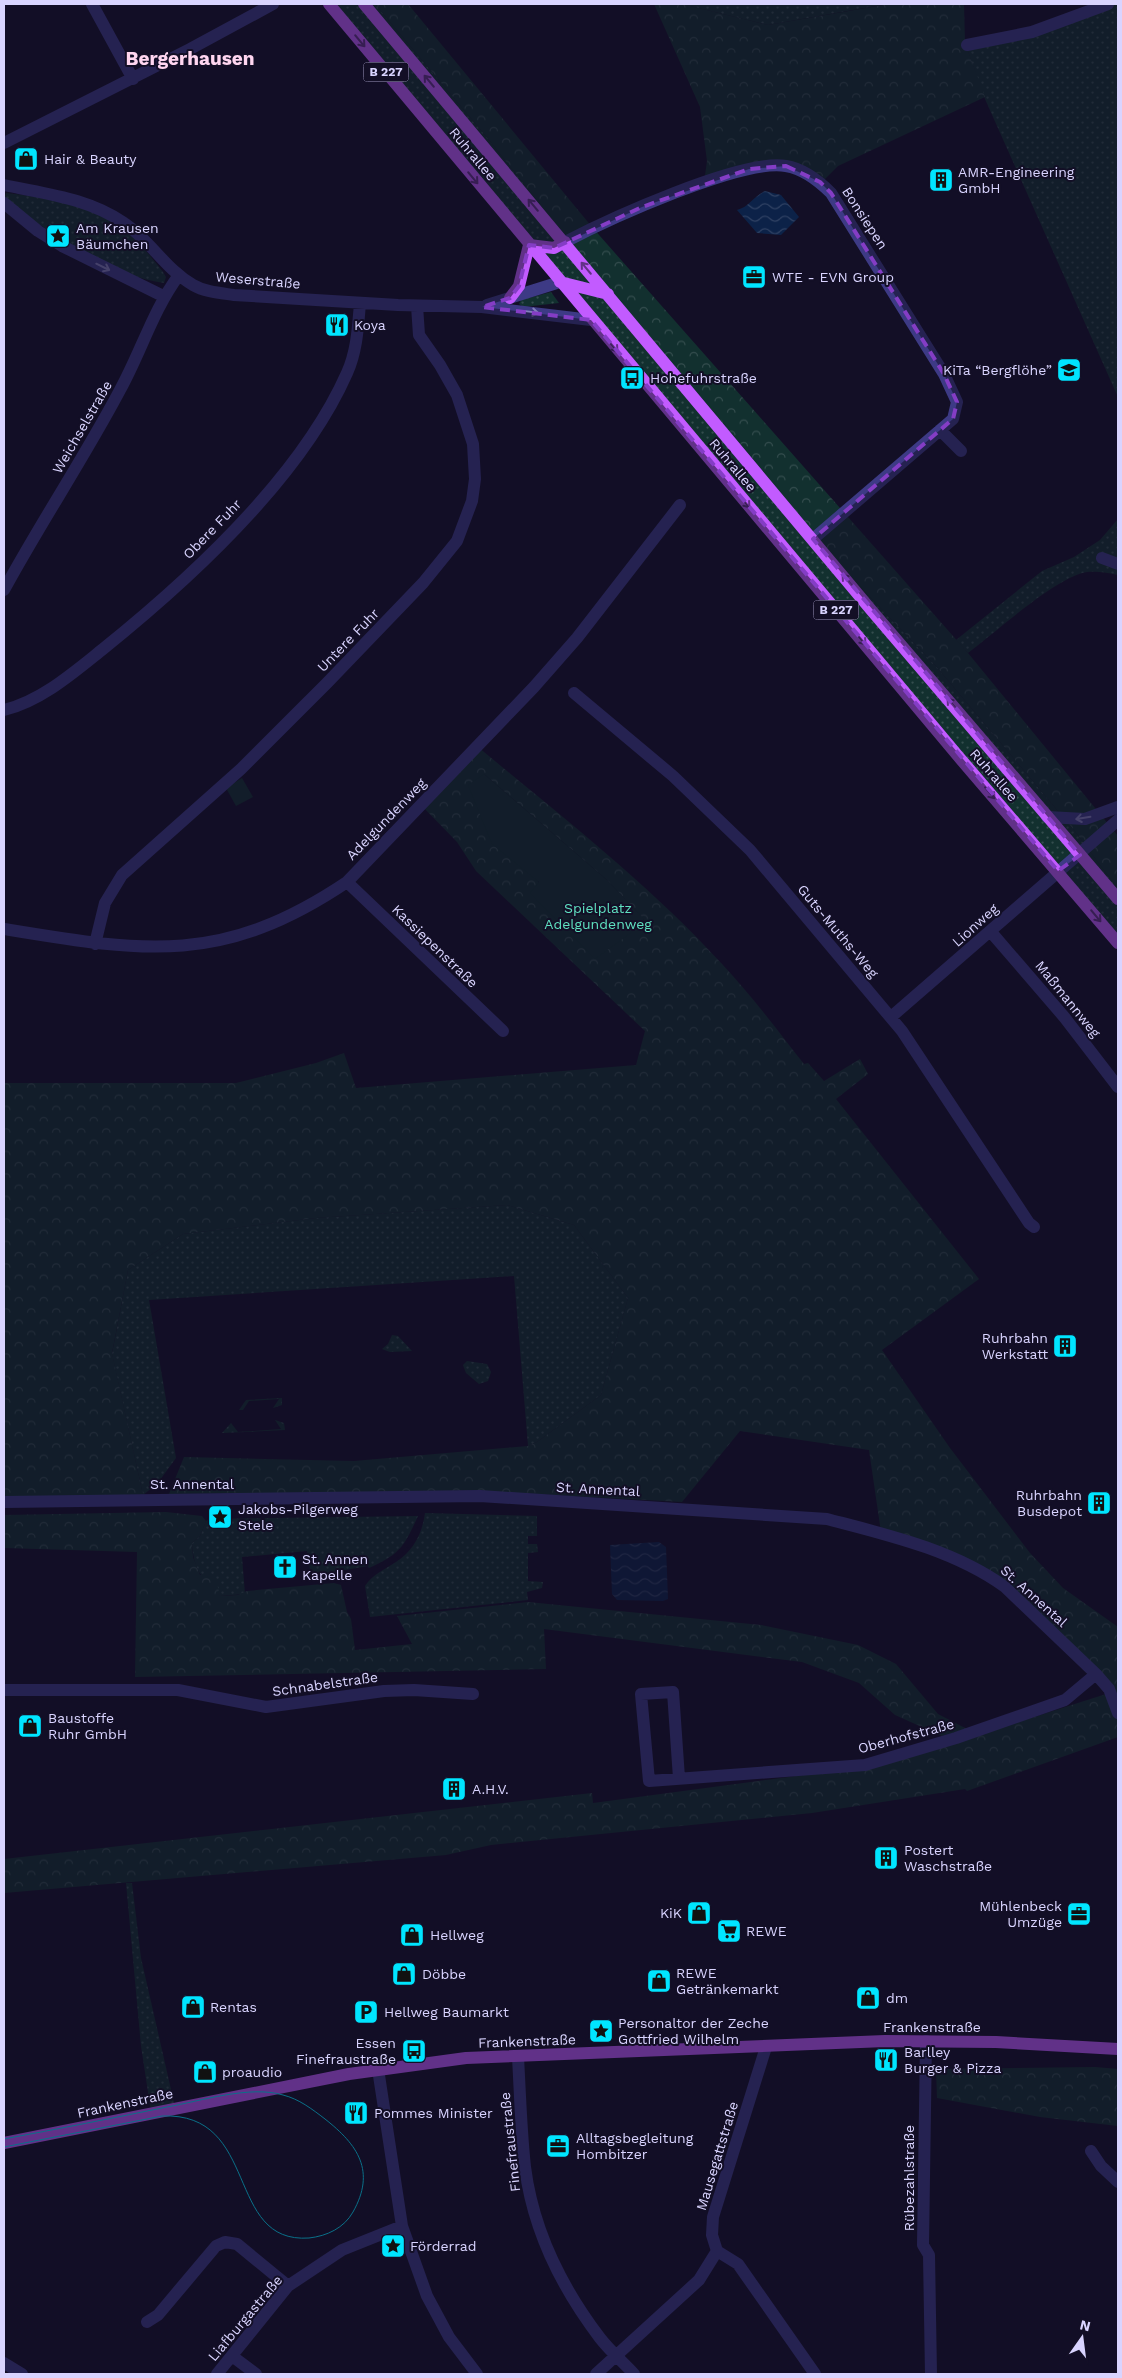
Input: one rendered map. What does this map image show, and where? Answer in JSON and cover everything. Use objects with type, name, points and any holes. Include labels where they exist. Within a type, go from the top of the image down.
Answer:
[{"type":"main road","name":"Ruhrallee","points":[[328,4],[591,320],[1118,943]]},
{"type":"main road","name":"Ruhrallee","points":[[364,4],[1118,899]]},
{"type":"main road","points":[[510,298],[519,286],[529,245],[554,248],[565,242]]},
{"type":"main road","points":[[560,282],[608,294]]},
{"type":"main road","name":"Frankenstraße","points":[[4,2143],[378,2069],[466,2058],[926,2041],[1032,2043],[1118,2049]]},
{"type":"street","points":[[92,4],[132,79]]},
{"type":"street","points":[[4,143],[132,79],[273,4]]},
{"type":"street","points":[[967,45],[1032,32],[1108,4]]},
{"type":"street","name":"Bonsiepen","points":[[565,242],[642,207],[749,169],[786,166],[805,173],[820,182],[842,208],[944,374],[957,402],[953,419],[813,539]]},
{"type":"street","name":"Weserstraße","points":[[4,185],[68,198],[112,215],[140,235],[179,275],[201,288],[234,295],[417,306],[482,307],[591,320]]},
{"type":"street","points":[[4,203],[38,231],[62,246],[163,296]]},
{"type":"street","name":"Weichselstraße","points":[[4,590],[93,441],[132,368],[163,296],[179,275]]},
{"type":"street","name":"Weserstraße","points":[[482,307],[560,282]]},
{"type":"street","name":"Obere Fuhr","points":[[4,710],[31,700],[61,681],[122,634],[209,555],[271,488],[309,438],[346,374],[354,355],[360,303]]},
{"type":"street","name":"Untere Fuhr","points":[[95,944],[105,903],[122,875],[241,769],[423,583],[445,559],[457,541],[472,501],[475,479],[474,444],[457,395],[440,365],[419,335],[417,306]]},
{"type":"street","points":[[940,430],[961,451]]},
{"type":"street","name":"Adelgundenweg","points":[[4,929],[95,944],[159,948],[184,947],[232,938],[293,915],[347,882],[534,687],[577,638],[680,506]]},
{"type":"street","points":[[1102,558],[1118,564]]},
{"type":"street","name":"Guts-Muths-Weg","points":[[574,693],[673,776],[750,850],[916,1049],[1029,1223],[1034,1227]]},
{"type":"street","points":[[1047,817],[1085,819],[1118,807]]},
{"type":"street","points":[[1080,854],[1118,820]]},
{"type":"street","name":"Lionweg","points":[[891,1018],[991,932],[1058,871],[1080,854]]},
{"type":"street","name":"Kassiepenstraße","points":[[347,882],[503,1030]]},
{"type":"street","name":"Maßmannweg","points":[[991,932],[1065,1018],[1118,1087]]},
{"type":"street","name":"St. Annental","points":[[4,1502],[480,1496],[828,1520],[881,1533],[928,1548],[968,1564],[988,1575],[1005,1587],[1096,1674],[1108,1689],[1118,1713]]},
{"type":"street","name":"Oberhofstraße","points":[[678,1778],[672,1692],[642,1694],[649,1781],[865,1765],[956,1738],[1065,1700],[1096,1674]]},
{"type":"street","name":"Schnabelstraße","points":[[4,1690],[178,1690],[266,1707],[384,1691],[414,1690],[473,1694]]},
{"type":"street","name":"Rübezahlstraße","points":[[926,2041],[924,2245],[929,2255],[931,2374]]},
{"type":"street","name":"Mausegattstraße","points":[[717,2251],[712,2235],[713,2217],[766,2047]]},
{"type":"street","name":"Finefraustraße","points":[[518,2057],[525,2168],[542,2234],[561,2278],[575,2301],[601,2339],[634,2374]]},
{"type":"street","points":[[378,2069],[402,2226],[426,2296],[449,2337],[477,2374]]},
{"type":"street","points":[[1091,2151],[1101,2166],[1118,2182]]},
{"type":"street","name":"Liafburgastraße","points":[[217,2374],[288,2286],[342,2250],[402,2226]]},
{"type":"street","points":[[147,2322],[158,2315],[216,2246],[225,2242],[237,2244],[288,2286]]},
{"type":"street","points":[[596,2374],[699,2280],[717,2251],[738,2264],[815,2374]]},
{"type":"street","points":[[232,2356],[256,2374]]},
{"type":"street","points":[[4,2363],[22,2374]]},
{"type":"highlighted area","points":[[786,166],[820,182],[831,193],[944,374],[957,402],[953,419],[813,539],[1080,855],[1058,871],[591,320],[482,307],[510,298],[519,286],[529,245],[554,248],[642,207],[749,169]]},
{"type":"green space","points":[[330,4],[375,4],[490,141],[590,268],[719,418],[849,575],[935,665],[1074,830],[1118,889],[1118,941]]},
{"type":"green space","points":[[375,4],[408,4],[592,227],[968,653],[1118,836],[1118,889],[1074,830],[935,665],[849,575],[719,418],[590,268],[490,141]]},
{"type":"green space","points":[[654,4],[682,4],[768,25],[889,4],[964,4],[965,43],[985,97],[838,166],[822,182],[786,165],[704,183],[707,161],[700,107]]},
{"type":"green space","points":[[682,4],[887,4],[768,25]]},
{"type":"green space","points":[[1118,4],[1118,397],[985,99],[965,43],[1037,29]]},
{"type":"green space","points":[[6,193],[74,205],[111,220],[133,237],[146,251],[166,277],[164,283],[121,271],[100,262],[59,238],[4,199]]},
{"type":"green space","points":[[551,292],[559,303],[523,307],[519,304],[521,300]]},
{"type":"green space","points":[[1118,519],[1118,575],[1103,572],[1087,572],[1074,576],[1043,594],[968,653],[956,640],[1042,571],[1074,557],[1100,540]]},
{"type":"green space","name":"Spielplatz Adelgundenweg","points":[[478,747],[604,851],[665,906],[733,976],[804,1064],[808,1063],[824,1081],[860,1059],[868,1074],[836,1099],[979,1279],[882,1350],[950,1448],[1030,1553],[1063,1588],[1118,1627],[1118,1737],[967,1791],[965,1789],[812,1813],[491,1845],[446,1855],[4,1893],[4,1859],[592,1793],[593,1803],[864,1767],[918,1754],[1106,1694],[1006,1587],[881,1532],[869,1450],[740,1431],[682,1502],[481,1491],[169,1494],[184,1457],[354,1461],[528,1446],[537,1442],[601,1395],[628,1298],[574,1225],[507,1205],[316,1218],[183,1234],[128,1270],[112,1353],[143,1495],[4,1497],[4,1083],[236,1083],[316,1063],[344,1053],[356,1088],[636,1065],[645,1031],[476,871],[457,842],[421,805]],"holes":[[[484,774],[607,880],[644,920],[531,893],[539,883]]]},
{"type":"green space","name":"Spielplatz Adelgundenweg","points":[[484,774],[607,880],[644,919],[632,932],[595,959],[530,893],[539,882],[492,844],[468,785]]},
{"type":"green space","points":[[242,778],[253,797],[236,806],[226,788]]},
{"type":"green space","points":[[507,1205],[574,1225],[628,1298],[601,1395],[537,1442],[528,1446],[514,1276],[149,1300],[176,1458],[157,1484],[143,1495],[112,1354],[128,1270],[183,1234],[316,1218]]},
{"type":"green space","points":[[392,1335],[398,1336],[412,1351],[390,1352],[382,1349],[388,1344]]},
{"type":"green space","points":[[467,1361],[487,1364],[491,1372],[488,1381],[479,1384],[466,1373],[463,1365]]},
{"type":"green space","points":[[282,1398],[282,1405],[273,1408],[279,1399],[249,1401],[243,1410],[239,1410],[246,1400]]},
{"type":"green space","points":[[275,1420],[284,1423],[285,1430],[222,1433],[231,1423],[238,1432],[281,1429]]},
{"type":"green space","points":[[166,1512],[202,1516],[206,1521],[200,1536],[192,1543],[193,1557],[200,1575],[215,1575],[220,1596],[238,1595],[247,1591],[334,1583],[341,1585],[347,1612],[351,1619],[355,1650],[412,1644],[397,1616],[528,1602],[761,1625],[858,1645],[896,1664],[938,1714],[967,1729],[942,1736],[895,1715],[859,1683],[802,1662],[544,1629],[546,1669],[135,1677],[137,1552],[4,1548],[4,1515]]},
{"type":"green space","points":[[425,1513],[537,1516],[537,1536],[528,1536],[528,1544],[537,1544],[538,1552],[528,1553],[528,1581],[543,1582],[542,1588],[527,1592],[528,1600],[370,1617],[365,1586],[375,1575],[408,1552],[419,1535]]},
{"type":"green space","points":[[418,1516],[400,1548],[388,1558],[369,1568],[368,1566],[311,1576],[307,1551],[242,1557],[245,1594],[220,1596],[200,1573],[193,1553],[192,1543],[200,1536],[206,1521],[209,1519]]},
{"type":"green space","points":[[126,1883],[132,1883],[141,1958],[175,2107],[151,2112],[141,2046]]},
{"type":"green space","points":[[1095,2067],[1118,2069],[1118,2126],[1040,2117],[937,2098],[936,2069]]},
{"type":"water","points":[[765,191],[781,195],[799,217],[781,235],[757,233],[737,210]]},
{"type":"water","points":[[659,1542],[666,1547],[668,1599],[663,1601],[617,1600],[612,1594],[610,1545]]},
{"type":"tram line","points":[[4,2139],[225,2095],[270,2092],[300,2102],[337,2129],[347,2139],[360,2160],[363,2171],[363,2184],[360,2197],[345,2223],[328,2233],[309,2238],[282,2234],[264,2221],[251,2201],[230,2154],[215,2134],[193,2120],[162,2116],[4,2147]]},
{"type":"place","name":"Hair & Beauty","points":[[26,159]]},
{"type":"place","name":"AMR-Engineering GmbH","points":[[941,180]]},
{"type":"place","name":"Am Krausen Bäumchen","points":[[58,236]]},
{"type":"place","name":"WTE - EVN Group","points":[[754,277]]},
{"type":"place","name":"Koya","points":[[337,325]]},
{"type":"place","name":"KiTa “Bergflöhe”","points":[[1069,370]]},
{"type":"place","name":"Hohefuhrstraße","points":[[632,378]]},
{"type":"place","name":"Ruhrbahn Werkstatt","points":[[1065,1346]]},
{"type":"place","name":"Ruhrbahn Busdepot","points":[[1099,1503]]},
{"type":"place","name":"Jakobs-Pilgerweg Stele","points":[[220,1517]]},
{"type":"place","name":"St. Annen Kapelle","points":[[285,1567]]},
{"type":"place","name":"Baustoffe Ruhr GmbH","points":[[30,1726]]},
{"type":"place","name":"A.H.V.","points":[[454,1789]]},
{"type":"place","name":"Postert Waschstraße","points":[[886,1858]]},
{"type":"place","name":"KiK","points":[[699,1913]]},
{"type":"place","name":"Mühlenbeck Umzüge","points":[[1079,1914]]},
{"type":"place","name":"REWE","points":[[729,1931]]},
{"type":"place","name":"Hellweg","points":[[412,1935]]},
{"type":"place","name":"Döbbe","points":[[404,1974]]},
{"type":"place","name":"REWE Getränkemarkt","points":[[659,1981]]},
{"type":"place","name":"dm","points":[[868,1998]]},
{"type":"place","name":"Rentas","points":[[193,2007]]},
{"type":"place","name":"Hellweg Baumarkt","points":[[366,2012]]},
{"type":"place","name":"Personaltor der Zeche Gottfried Wilhelm","points":[[601,2031]]},
{"type":"place","name":"Essen Finefraustraße","points":[[414,2051]]},
{"type":"place","name":"Barlley Burger & Pizza","points":[[886,2060]]},
{"type":"place","name":"proaudio","points":[[205,2072]]},
{"type":"place","name":"Pommes Minister","points":[[356,2113]]},
{"type":"place","name":"Alltagsbegleitung Hombitzer","points":[[558,2146]]},
{"type":"place","name":"Förderrad","points":[[393,2246]]},
{"type":"district","name":"Bergerhausen","points":[[190,58]]}]
